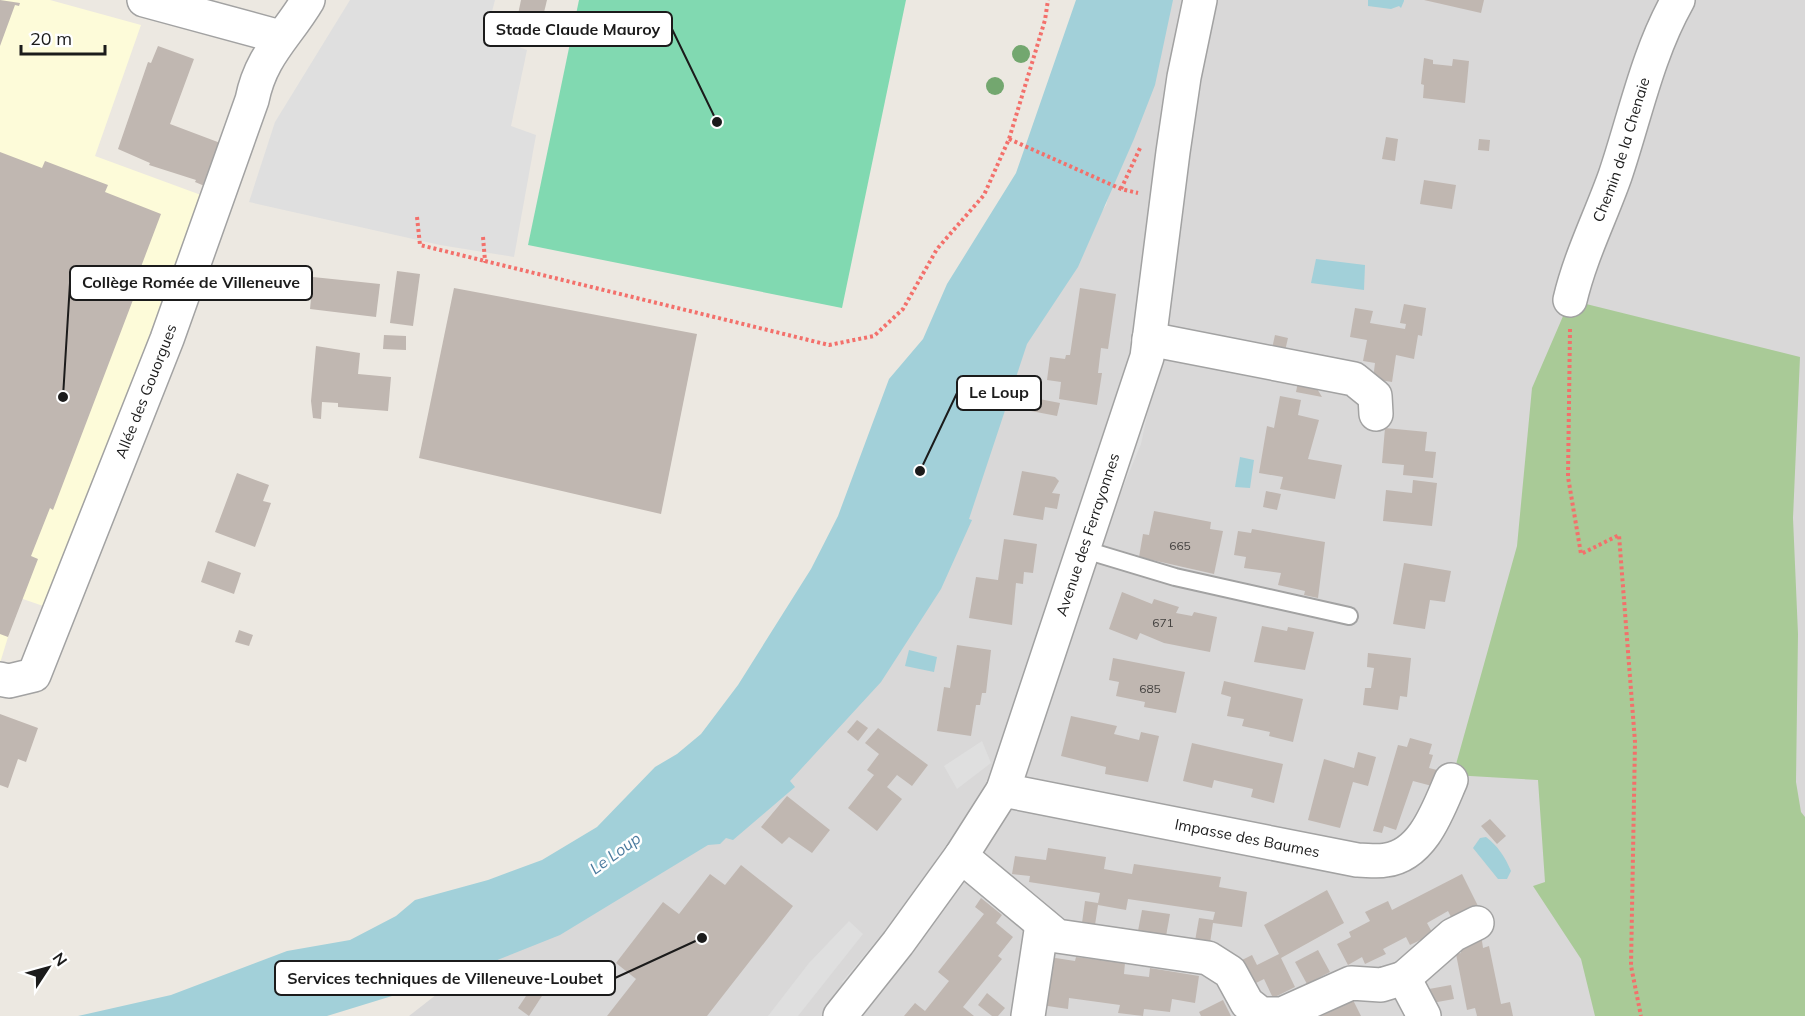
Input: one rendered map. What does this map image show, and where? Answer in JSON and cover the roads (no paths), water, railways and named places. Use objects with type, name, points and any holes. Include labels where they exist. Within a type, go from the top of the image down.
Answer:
[{"type":"street","points":[[144,0],[280,37],[309,0]]},
{"type":"street","name":"Avenue des Ferrayonnes","points":[[840,1016],[898,943],[961,856],[1003,790],[1147,357],[1184,77],[1200,0]]},
{"type":"street","name":"Chemin de la Chenaie","points":[[1570,300],[1576,273],[1615,176],[1643,79],[1678,0]]},
{"type":"street","name":"Allée des Gouorgues","points":[[0,679],[9,681],[34,675],[167,339],[252,100],[257,78],[280,37]]},
{"type":"street","points":[[1149,339],[1354,379],[1375,396],[1376,414]]},
{"type":"street","name":"Impasse des Baumes","points":[[1003,790],[1358,860],[1388,860],[1412,848],[1431,825],[1451,780]]},
{"type":"street","points":[[961,856],[1057,936],[1208,958],[1230,972],[1247,1003],[1262,1014],[1282,1014],[1351,983],[1382,985],[1404,978],[1453,934],[1477,923]]},
{"type":"street","points":[[1028,1016],[1042,924]]},
{"type":"street","points":[[1404,978],[1424,1016]]},
{"type":"lane","points":[[1082,549],[1175,577],[1348,616]]},
{"type":"water","name":"Le Loup","points":[[1076,0],[1173,0],[1155,85],[1078,267],[1027,344],[969,519],[972,520],[941,589],[881,682],[790,781],[795,787],[733,840],[726,838],[720,844],[708,845],[560,935],[457,976],[327,1016],[78,1016],[171,995],[287,951],[350,940],[396,916],[415,900],[488,880],[542,860],[597,827],[655,767],[677,754],[701,734],[738,685],[811,569],[838,516],[889,379],[923,339],[947,284],[1016,173]]},
{"type":"water","points":[[1368,0],[1404,1],[1401,8],[1399,6],[1391,9],[1368,6]]},
{"type":"water","points":[[1316,259],[1365,265],[1364,290],[1311,283]]},
{"type":"water","points":[[1240,457],[1254,460],[1250,488],[1235,487]]},
{"type":"water","points":[[909,650],[937,657],[934,672],[905,666]]},
{"type":"water","points":[[1486,837],[1498,848],[1509,866],[1511,871],[1507,879],[1498,879],[1473,848],[1480,838]]},
{"type":"place","name":"Stade Claude Mauroy","points":[[717,122]]},
{"type":"place","name":"Collège Romée de Villeneuve","points":[[63,397]]},
{"type":"place","name":"Le Loup","points":[[920,471]]},
{"type":"place","name":"Services techniques de Villeneuve-Loubet","points":[[702,938]]}]
